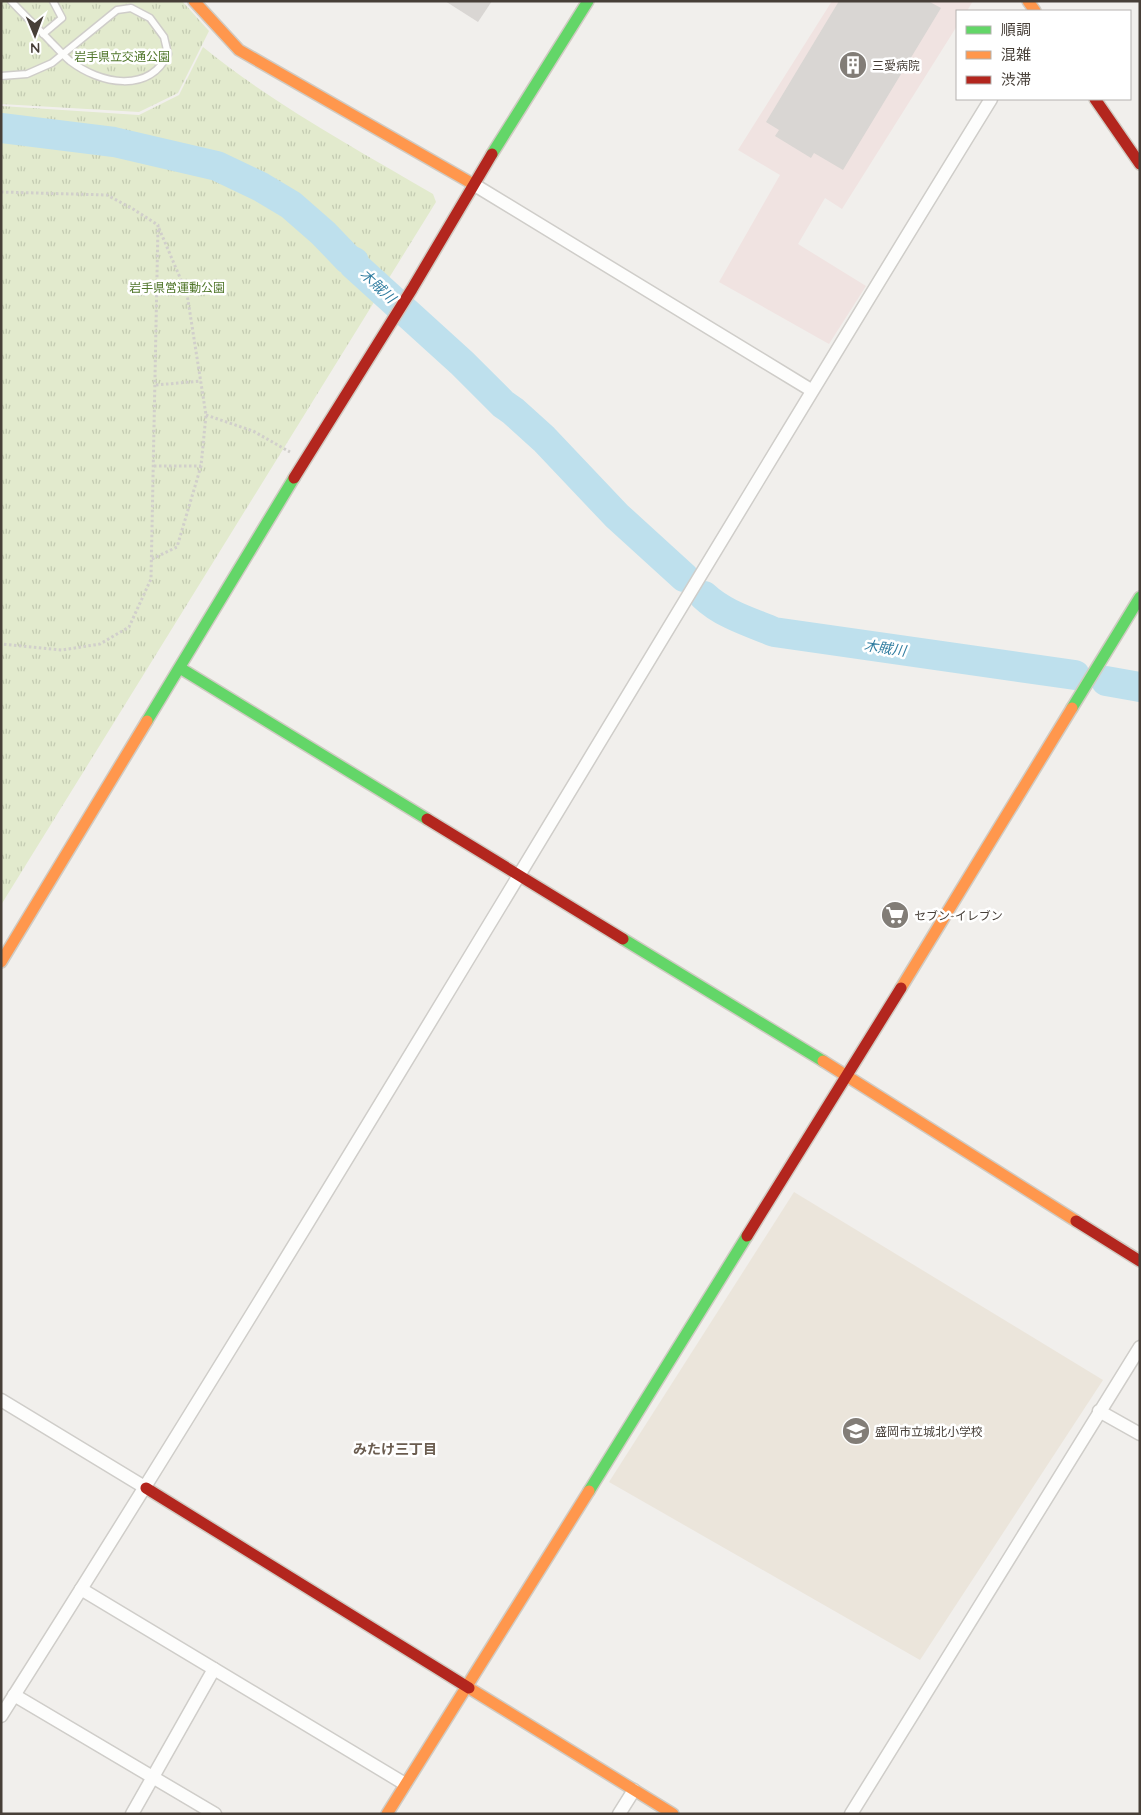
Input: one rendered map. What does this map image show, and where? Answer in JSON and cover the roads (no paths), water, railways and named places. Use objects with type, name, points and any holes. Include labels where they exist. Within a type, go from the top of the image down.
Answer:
[{"type":"street","points":[[194,1],[239,50],[473,184],[811,390]]},
{"type":"street","points":[[1,962],[305,460],[412,289],[473,184],[588,1]]},
{"type":"street","points":[[1,1716],[146,1488],[519,876],[811,390],[990,100]]},
{"type":"street","points":[[1096,100],[1140,164]]},
{"type":"street","points":[[387,1814],[847,1076],[1140,597]]},
{"type":"street","points":[[180,668],[847,1076],[1140,1261]]},
{"type":"street","points":[[851,1814],[1140,1347]]},
{"type":"street","points":[[1,1400],[673,1814]]},
{"type":"street","points":[[1099,1411],[1140,1434]]},
{"type":"street","points":[[82,1589],[405,1784]]},
{"type":"street","points":[[132,1814],[214,1669]]},
{"type":"street","points":[[14,1695],[215,1814]]},
{"type":"street","points":[[619,1814],[634,1790]]},
{"type":"lane","points":[[1,76],[27,74],[52,63],[63,54],[117,10],[132,8],[150,18],[164,37],[168,54],[163,66],[152,75],[131,82],[102,78],[70,61],[63,54],[43,34],[11,1]]},
{"type":"lane","points":[[43,34],[62,18],[53,1]]},
{"type":"waterway","name":"木賊川","points":[[1,128],[114,142],[217,166],[261,187],[291,205],[462,363],[503,404],[544,439],[617,516],[684,577]]},
{"type":"waterway","name":"木賊川","points":[[704,596],[728,613],[774,632],[1075,675]]},
{"type":"waterway","name":"木賊川","points":[[1106,681],[1140,687]]},
{"type":"place","name":"三愛病院","points":[[853,65]]},
{"type":"place","name":"セブン-イレブン","points":[[895,915]]},
{"type":"place","name":"盛岡市立城北小学校","points":[[856,1431]]},
{"type":"district","name":"みたけ三丁目","points":[[395,1449]]},
{"type":"park label","name":"岩手県立交通公園","points":[[122,56]]},
{"type":"park label","name":"岩手県営運動公園","points":[[177,287]]}]
